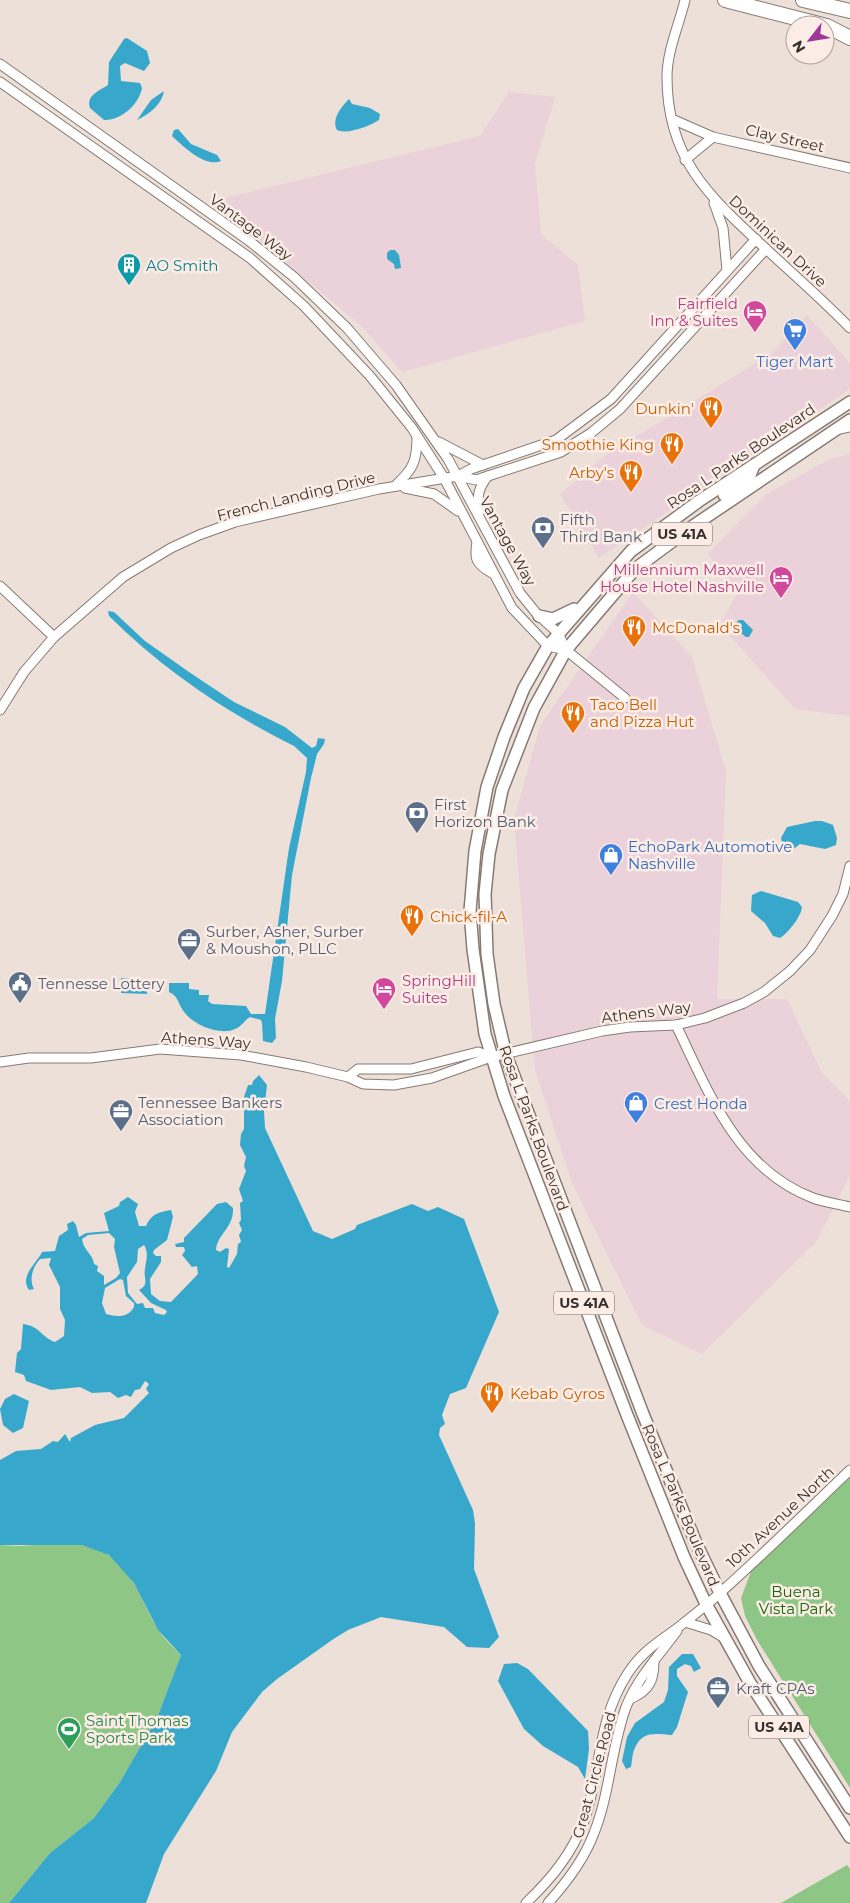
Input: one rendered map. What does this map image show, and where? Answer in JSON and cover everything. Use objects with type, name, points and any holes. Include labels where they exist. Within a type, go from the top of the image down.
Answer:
[{"type":"highway","points":[[725,0],[785,15]]},
{"type":"highway","points":[[807,1],[850,3]]},
{"type":"highway","points":[[807,1],[850,11]]},
{"type":"highway","points":[[835,27],[850,31]]},
{"type":"highway","points":[[835,30],[850,38]]},
{"type":"main road","name":"Rosa L Parks Boulevard","points":[[850,402],[689,508],[631,551],[548,646],[524,688],[504,737],[487,787],[471,882],[470,922],[478,992],[491,1058],[627,1415],[684,1557],[706,1604],[750,1683],[850,1837]]},
{"type":"main road","name":"Rosa L Parks Boulevard","points":[[850,420],[690,527],[635,569],[566,650],[534,708],[500,797],[485,894],[487,954],[494,1004],[506,1054],[687,1524],[720,1593],[759,1666],[850,1808]]},
{"type":"main road","points":[[690,527],[722,497],[749,478],[754,464]]},
{"type":"main road","points":[[539,616],[556,618],[566,615],[586,601]]},
{"type":"street","name":"Dominican Drive","points":[[685,0],[680,22],[670,50],[667,75],[676,140],[685,160],[713,200],[850,328]]},
{"type":"street","name":"Vantage Way","points":[[0,64],[140,162],[283,267],[361,343],[396,385],[434,439],[458,476],[520,593],[539,616],[558,633],[566,650]]},
{"type":"street","name":"Vantage Way","points":[[0,82],[250,258],[304,306],[384,392],[417,436],[444,478],[492,573],[512,608],[524,624],[548,646],[566,650]]},
{"type":"street","name":"Clay Street","points":[[672,119],[713,137],[850,168]]},
{"type":"street","points":[[685,160],[713,137]]},
{"type":"street","points":[[713,200],[723,228],[727,270]]},
{"type":"street","name":"French Landing Drive","points":[[0,710],[24,672],[54,637],[123,577],[171,548],[199,535],[235,522],[395,486],[458,476],[483,465],[556,440],[612,400],[693,307],[756,239]]},
{"type":"street","name":"French Landing Drive","points":[[458,476],[476,480],[561,452],[590,433],[620,409],[644,384],[766,249]]},
{"type":"street","points":[[693,307],[705,316]]},
{"type":"street","points":[[835,430],[850,427]]},
{"type":"street","points":[[395,486],[414,466],[417,453],[417,436]]},
{"type":"street","points":[[434,439],[449,449],[483,465]]},
{"type":"street","points":[[556,440],[561,452]]},
{"type":"street","points":[[484,526],[477,501],[480,486],[488,476]]},
{"type":"street","points":[[395,486],[434,494],[462,514]]},
{"type":"street","points":[[0,586],[54,637]]},
{"type":"street","points":[[566,650],[625,698]]},
{"type":"street","name":"Athens Way","points":[[0,1062],[29,1058],[91,1058],[160,1049],[240,1055],[348,1077],[363,1084],[409,1084],[491,1058],[613,1028],[676,1026],[705,1018],[744,1003],[779,980],[810,950],[846,895],[850,866]]},
{"type":"street","points":[[676,1026],[715,1108],[742,1146],[776,1178],[796,1191],[814,1199],[850,1207]]},
{"type":"street","name":"Athens Way","points":[[348,1077],[358,1069],[411,1069],[478,1052],[491,1058]]},
{"type":"street","name":"10th Avenue North","points":[[706,1604],[850,1470]]},
{"type":"street","name":"Great Circle Road","points":[[526,1903],[554,1874],[578,1834],[588,1806],[607,1714],[621,1685],[647,1648],[682,1624],[706,1604]]},
{"type":"street","points":[[682,1624],[711,1630],[726,1639]]},
{"type":"street","name":"Great Circle Road","points":[[548,1903],[576,1869],[595,1832],[620,1724],[630,1698],[646,1690],[652,1680],[654,1661],[682,1624]]},
{"type":"shaded area","points":[[509,92],[555,97],[535,164],[541,234],[578,265],[585,321],[402,372],[361,326],[213,201],[480,136]]},
{"type":"shaded area","points":[[807,315],[850,363],[850,389],[599,558],[560,494],[606,455],[771,354]]},
{"type":"shaded area","points":[[850,454],[850,716],[795,709],[720,625],[737,594],[708,554],[765,495],[830,459]]},
{"type":"shaded area","points":[[633,592],[692,657],[726,771],[717,999],[787,999],[822,1073],[850,1101],[850,1175],[816,1242],[702,1354],[642,1325],[572,1183],[535,1070],[514,819],[540,726]]},
{"type":"green space","name":"Buena Vista Park","points":[[850,1474],[850,1788],[757,1640],[745,1616],[741,1598],[752,1569]]},
{"type":"green space","name":"Saint Thomas Sports Park","points":[[62,1543],[93,1548],[118,1562],[132,1580],[160,1633],[181,1655],[157,1718],[120,1782],[94,1818],[50,1853],[9,1903],[0,1903],[0,1545],[19,1546]]},
{"type":"green space","points":[[847,1865],[850,1869],[850,1903],[781,1903]]},
{"type":"water","points":[[127,38],[147,51],[150,63],[144,71],[125,63],[120,66],[121,81],[140,83],[142,88],[137,100],[128,111],[116,118],[104,120],[90,108],[90,100],[94,94],[108,85],[109,62],[124,39]]},
{"type":"water","points":[[164,91],[161,100],[155,108],[137,120],[151,100]]},
{"type":"water","points":[[349,99],[352,104],[370,108],[380,114],[379,120],[352,131],[337,130],[336,117]]},
{"type":"water","points":[[178,129],[191,144],[217,155],[221,161],[215,162],[201,159],[188,150],[172,136],[174,130]]},
{"type":"water","points":[[390,250],[395,250],[399,255],[401,268],[395,269],[394,264],[387,259],[387,253]]},
{"type":"water","points":[[108,611],[114,612],[145,641],[234,702],[285,727],[312,748],[316,746],[318,738],[325,739],[317,754],[311,778],[292,875],[282,981],[275,1019],[276,1038],[272,1043],[263,1041],[261,1020],[250,1017],[237,1028],[229,1031],[215,1030],[194,1022],[185,1013],[177,998],[169,992],[169,983],[189,983],[189,989],[199,990],[199,995],[209,995],[208,1001],[212,1004],[246,1006],[251,1014],[265,1014],[289,848],[306,772],[307,758],[294,746],[244,719],[196,689],[129,635],[109,616]]},
{"type":"water","points":[[739,620],[743,620],[753,630],[749,637],[746,637],[735,628],[735,624]]},
{"type":"water","points":[[822,821],[833,825],[837,838],[836,845],[825,849],[800,844],[791,851],[784,851],[781,838],[787,827]]},
{"type":"water","points":[[761,891],[798,902],[802,907],[794,924],[780,938],[773,936],[765,923],[751,911],[752,895]]},
{"type":"water","points":[[121,978],[131,979],[131,985],[139,985],[139,991],[147,991],[147,994],[121,993]]},
{"type":"water","points":[[259,1075],[267,1085],[264,1111],[265,1128],[313,1231],[332,1239],[355,1229],[357,1225],[412,1204],[428,1211],[438,1207],[464,1219],[499,1312],[466,1388],[450,1394],[442,1415],[445,1424],[440,1428],[439,1435],[473,1510],[475,1524],[474,1569],[499,1637],[489,1648],[467,1647],[444,1627],[381,1617],[348,1630],[277,1679],[262,1692],[232,1732],[216,1771],[164,1854],[146,1903],[9,1903],[50,1853],[94,1818],[120,1782],[157,1718],[181,1655],[158,1630],[134,1583],[109,1555],[82,1545],[0,1545],[0,1460],[16,1451],[41,1449],[53,1441],[58,1442],[65,1434],[70,1442],[71,1438],[95,1425],[124,1418],[149,1393],[146,1389],[149,1384],[145,1381],[140,1389],[135,1390],[131,1397],[126,1395],[118,1398],[110,1392],[92,1393],[80,1387],[51,1390],[26,1381],[24,1375],[15,1372],[17,1353],[21,1349],[23,1324],[37,1329],[55,1342],[64,1336],[65,1320],[60,1309],[60,1287],[49,1265],[51,1258],[40,1259],[35,1266],[32,1274],[34,1289],[29,1290],[26,1285],[27,1275],[42,1252],[55,1251],[59,1236],[68,1230],[67,1224],[73,1221],[79,1237],[86,1233],[109,1231],[104,1213],[119,1206],[120,1202],[128,1197],[138,1204],[135,1212],[139,1226],[146,1226],[156,1214],[171,1210],[173,1217],[167,1240],[154,1250],[153,1253],[156,1256],[161,1256],[161,1262],[150,1279],[151,1294],[160,1301],[171,1302],[198,1274],[197,1266],[192,1267],[182,1255],[185,1251],[184,1247],[176,1247],[175,1244],[184,1242],[184,1238],[217,1204],[226,1202],[233,1208],[233,1215],[217,1244],[216,1250],[220,1252],[226,1248],[229,1249],[227,1267],[229,1268],[237,1254],[238,1244],[241,1242],[239,1235],[242,1230],[239,1223],[241,1220],[240,1203],[243,1201],[239,1189],[246,1171],[244,1166],[246,1157],[240,1145],[241,1134],[244,1129],[244,1097],[248,1085],[252,1085]],"holes":[[[109,1233],[115,1239],[114,1247],[120,1273],[116,1278],[104,1285],[104,1276],[97,1271],[98,1266],[94,1264],[82,1239],[88,1235]],[[144,1245],[147,1254],[145,1283],[139,1290],[151,1303],[166,1310],[167,1312],[164,1315],[155,1313],[153,1308],[145,1308],[143,1303],[137,1304],[128,1293],[127,1277],[137,1262],[138,1249]],[[120,1279],[123,1280],[126,1296],[134,1303],[132,1311],[122,1316],[106,1314],[102,1303],[105,1288]]]},
{"type":"water","points":[[14,1394],[29,1401],[23,1428],[13,1433],[3,1425],[0,1409],[5,1399]]},
{"type":"water","points":[[682,1654],[693,1654],[701,1668],[694,1672],[691,1666],[685,1664],[677,1669],[677,1676],[688,1692],[677,1727],[672,1735],[650,1735],[641,1739],[634,1750],[631,1767],[626,1769],[622,1761],[627,1737],[635,1723],[664,1702],[668,1690],[669,1667]]},
{"type":"water","points":[[517,1663],[528,1669],[588,1731],[589,1749],[585,1779],[578,1767],[543,1746],[524,1729],[498,1681],[504,1664]]},
{"type":"place","name":"AO Smith","points":[[129,286]]},
{"type":"place","name":"Fairfield Inn & Suites","points":[[755,333]]},
{"type":"place","name":"Tiger Mart","points":[[795,351]]},
{"type":"place","name":"Dunkin'","points":[[711,429]]},
{"type":"place","name":"Smoothie King","points":[[672,465]]},
{"type":"place","name":"Arby's","points":[[631,493]]},
{"type":"place","name":"Fifth Third Bank","points":[[543,549]]},
{"type":"place","name":"Millennium Maxwell House Hotel Nashville","points":[[781,599]]},
{"type":"place","name":"McDonald's","points":[[634,648]]},
{"type":"place","name":"Taco Bell and Pizza Hut","points":[[573,734]]},
{"type":"place","name":"First Horizon Bank","points":[[417,834]]},
{"type":"place","name":"EchoPark Automotive Nashville","points":[[611,876]]},
{"type":"place","name":"Chick-fil-A","points":[[412,937]]},
{"type":"place","name":"Surber, Asher, Surber & Moushon, PLLC","points":[[189,961]]},
{"type":"place","name":"Tennesse Lottery","points":[[20,1004]]},
{"type":"place","name":"SpringHill Suites","points":[[384,1010]]},
{"type":"place","name":"Crest Honda","points":[[636,1124]]},
{"type":"place","name":"Tennessee Bankers Association","points":[[121,1132]]},
{"type":"place","name":"Kebab Gyros","points":[[492,1414]]},
{"type":"place","name":"Kraft CPAs","points":[[718,1709]]},
{"type":"place","name":"Saint Thomas Sports Park","points":[[69,1750]]}]
